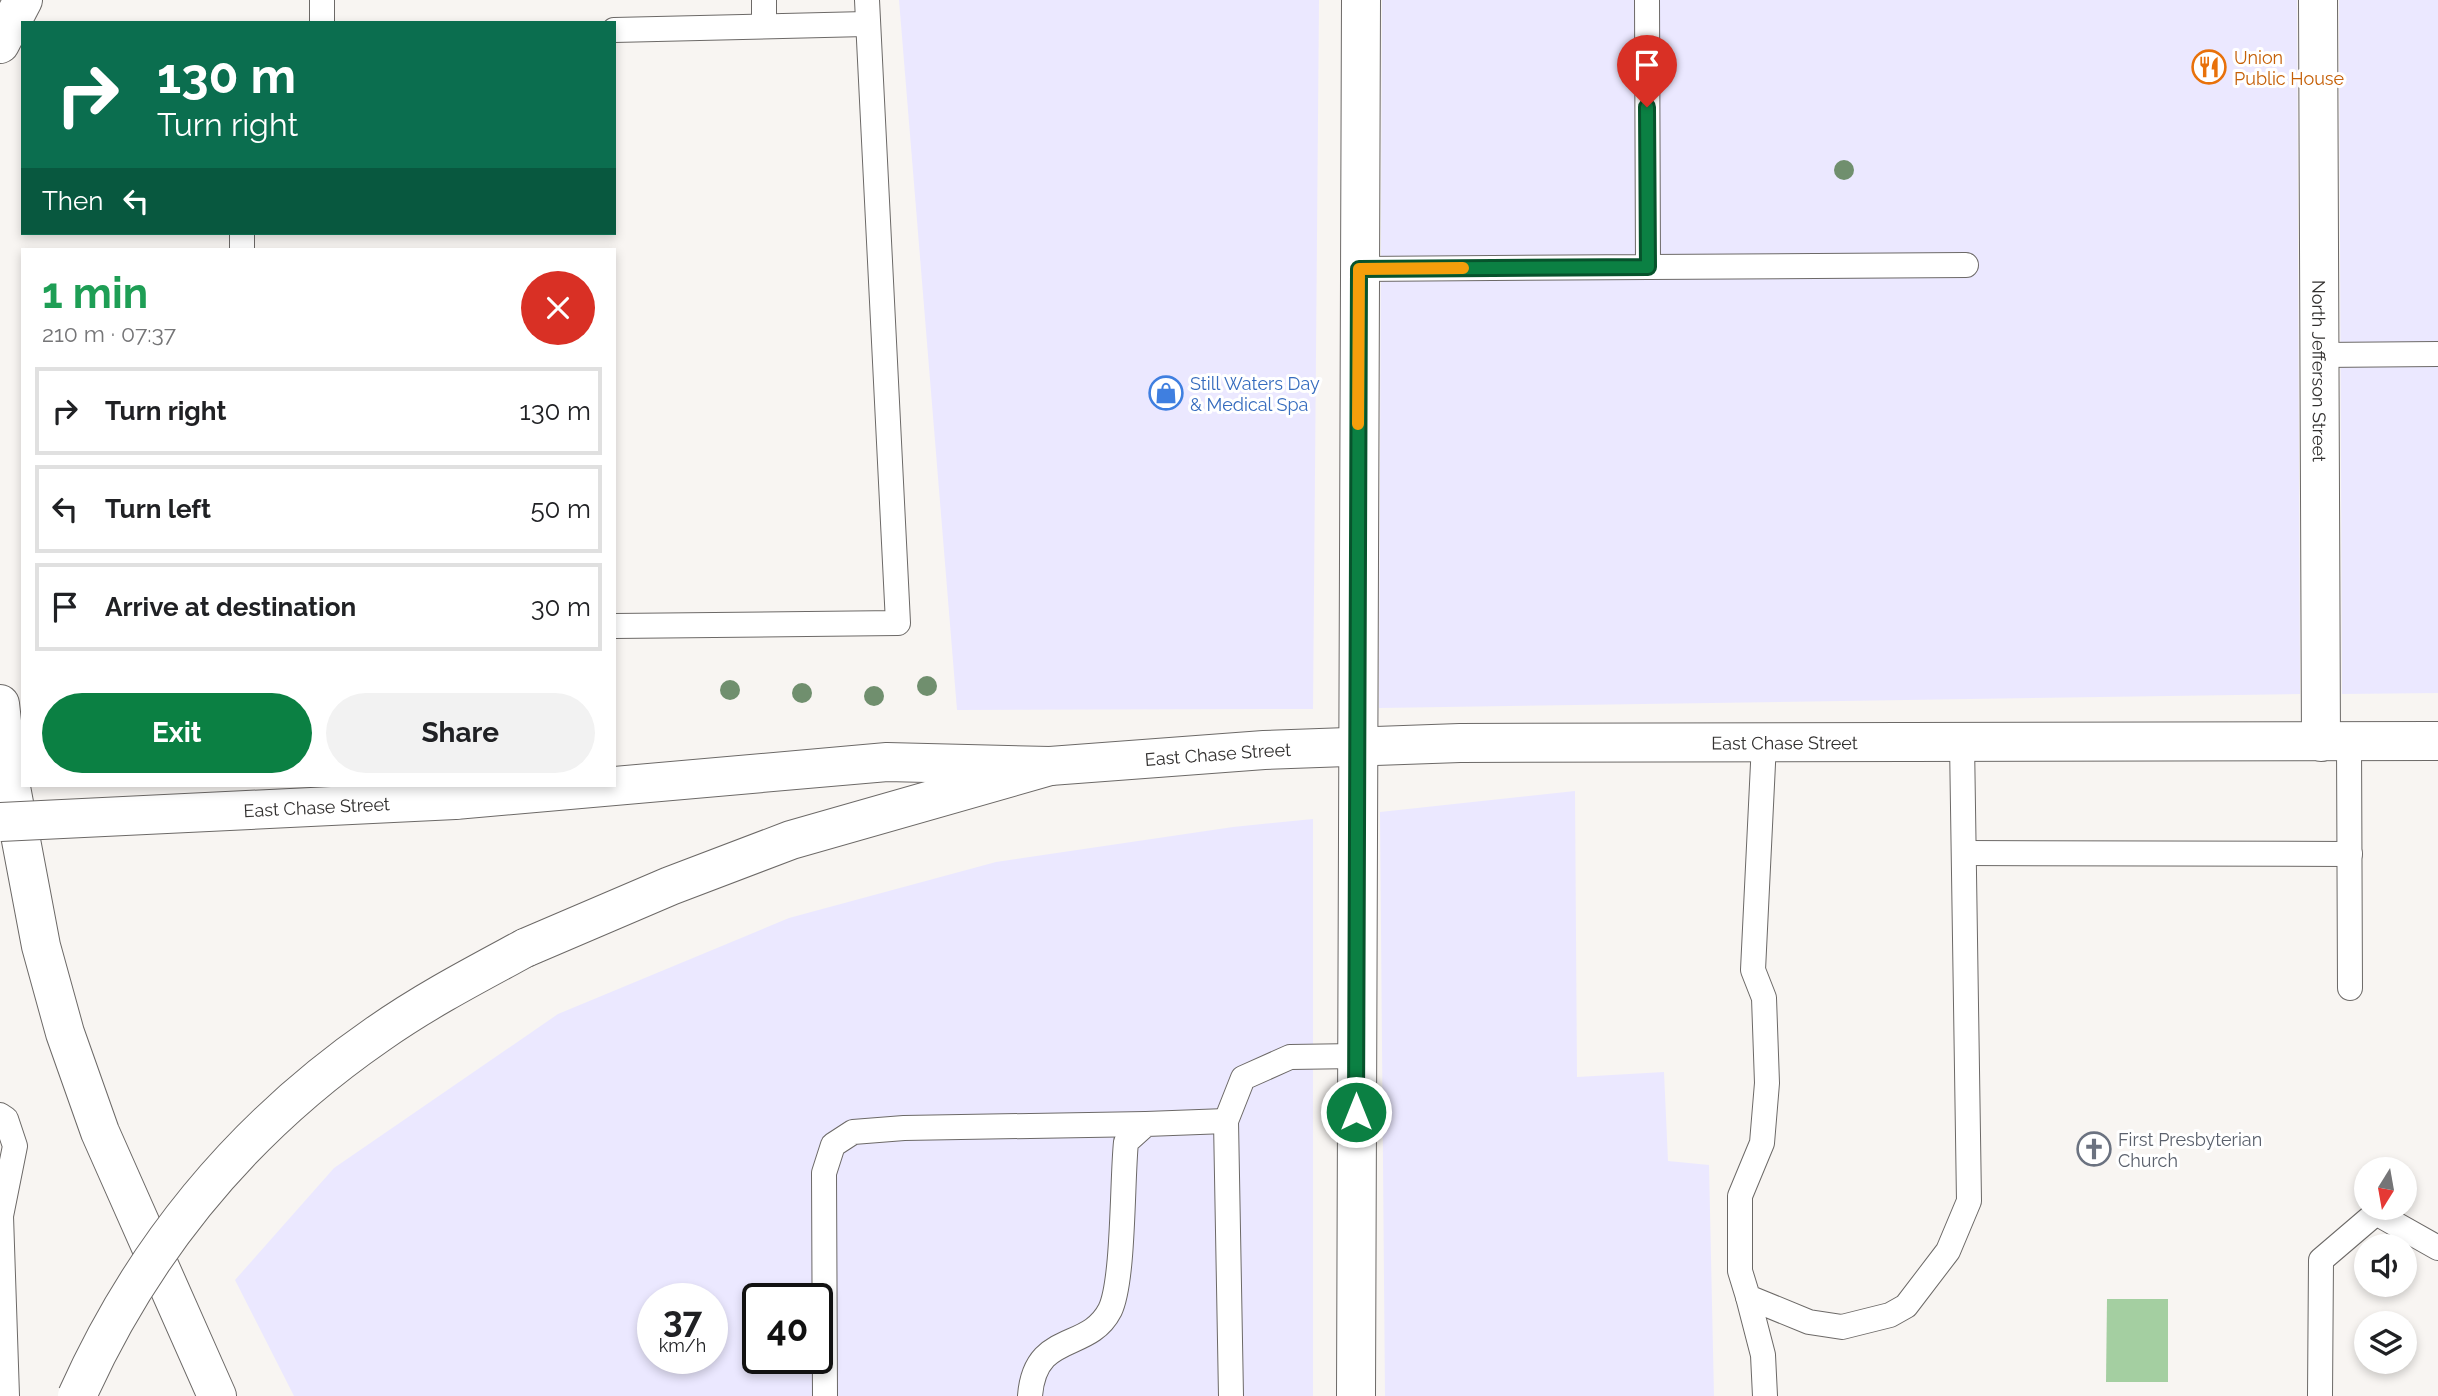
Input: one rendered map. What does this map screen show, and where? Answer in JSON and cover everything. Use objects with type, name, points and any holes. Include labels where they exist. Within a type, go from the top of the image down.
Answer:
[{"type":"main road","points":[[0,44],[23,0]]},
{"type":"main road","points":[[1356,1396],[1356,747],[1361,0]]},
{"type":"main road","name":"North Jefferson Street","points":[[2318,0],[2319,355],[2335,741]]},
{"type":"main road","points":[[0,704],[7,766],[41,946],[65,1033],[100,1132],[209,1381]]},
{"type":"main road","name":"East Chase Street","points":[[616,786],[887,762],[1050,766],[1264,750],[1460,743],[2438,741]]},
{"type":"main road","points":[[78,1396],[130,1292],[176,1224],[235,1154],[306,1087],[378,1034],[440,994],[525,948],[670,886],[791,840],[1050,766]]},
{"type":"main road","name":"East Chase Street","points":[[0,822],[455,800],[603,787]]},
{"type":"lane","points":[[322,0],[322,21]]},
{"type":"lane","points":[[764,0],[764,26]]},
{"type":"lane","points":[[1647,0],[1648,267]]},
{"type":"lane","points":[[616,30],[764,26],[867,12],[898,623],[616,626]]},
{"type":"lane","points":[[1359,269],[1966,265]]},
{"type":"lane","points":[[2319,355],[2438,354]]},
{"type":"lane","points":[[2335,741],[2350,853],[2350,988]]},
{"type":"lane","points":[[1748,1297],[1809,1322],[1842,1327],[1889,1315],[1906,1306],[1948,1251],[1960,1227],[1969,1201],[1970,1182],[1962,742]]},
{"type":"lane","points":[[1764,743],[1753,970],[1764,998],[1767,1083],[1762,1143],[1740,1196],[1740,1271],[1763,1355],[1765,1396]]},
{"type":"lane","points":[[1964,853],[2350,853]]},
{"type":"lane","points":[[1231,1396],[1226,1121],[1243,1078],[1290,1056],[1356,1056]]},
{"type":"lane","points":[[0,1115],[6,1119],[15,1146],[1,1216],[7,1396]]},
{"type":"lane","points":[[825,1396],[824,1172],[833,1145],[853,1132],[904,1128],[1146,1125],[1226,1121]]},
{"type":"lane","points":[[1030,1396],[1042,1358],[1055,1347],[1085,1335],[1110,1311],[1118,1278],[1126,1142],[1146,1125]]},
{"type":"lane","points":[[2320,1396],[2321,1260],[2376,1213],[2438,1248]]},
{"type":"shaded area","points":[[899,0],[1319,0],[1313,709],[957,710]]},
{"type":"shaded area","points":[[1382,0],[2297,0],[2300,694],[1379,708]]},
{"type":"shaded area","points":[[2339,0],[2438,0],[2438,693],[2342,694]]},
{"type":"shaded area","points":[[1575,791],[1577,1077],[1664,1072],[1668,1161],[1709,1165],[1714,1396],[1385,1396],[1380,812]]},
{"type":"shaded area","points":[[1313,819],[1313,1396],[294,1396],[235,1280],[334,1168],[558,1014],[789,918],[996,862],[1233,827]]},
{"type":"green space","points":[[2107,1299],[2168,1299],[2168,1382],[2106,1382]]},
{"type":"slow traffic","points":[[1358,424],[1359,269],[1463,268]]},
{"type":"place","name":"Union Public House","points":[[2209,67]]},
{"type":"place","name":"Still Waters Day & Medical Spa","points":[[1166,393]]},
{"type":"place","name":"First Presbyterian Church","points":[[2094,1149]]},
{"type":"route","points":[[1356,1112],[1359,269],[1648,267],[1647,107]]}]
